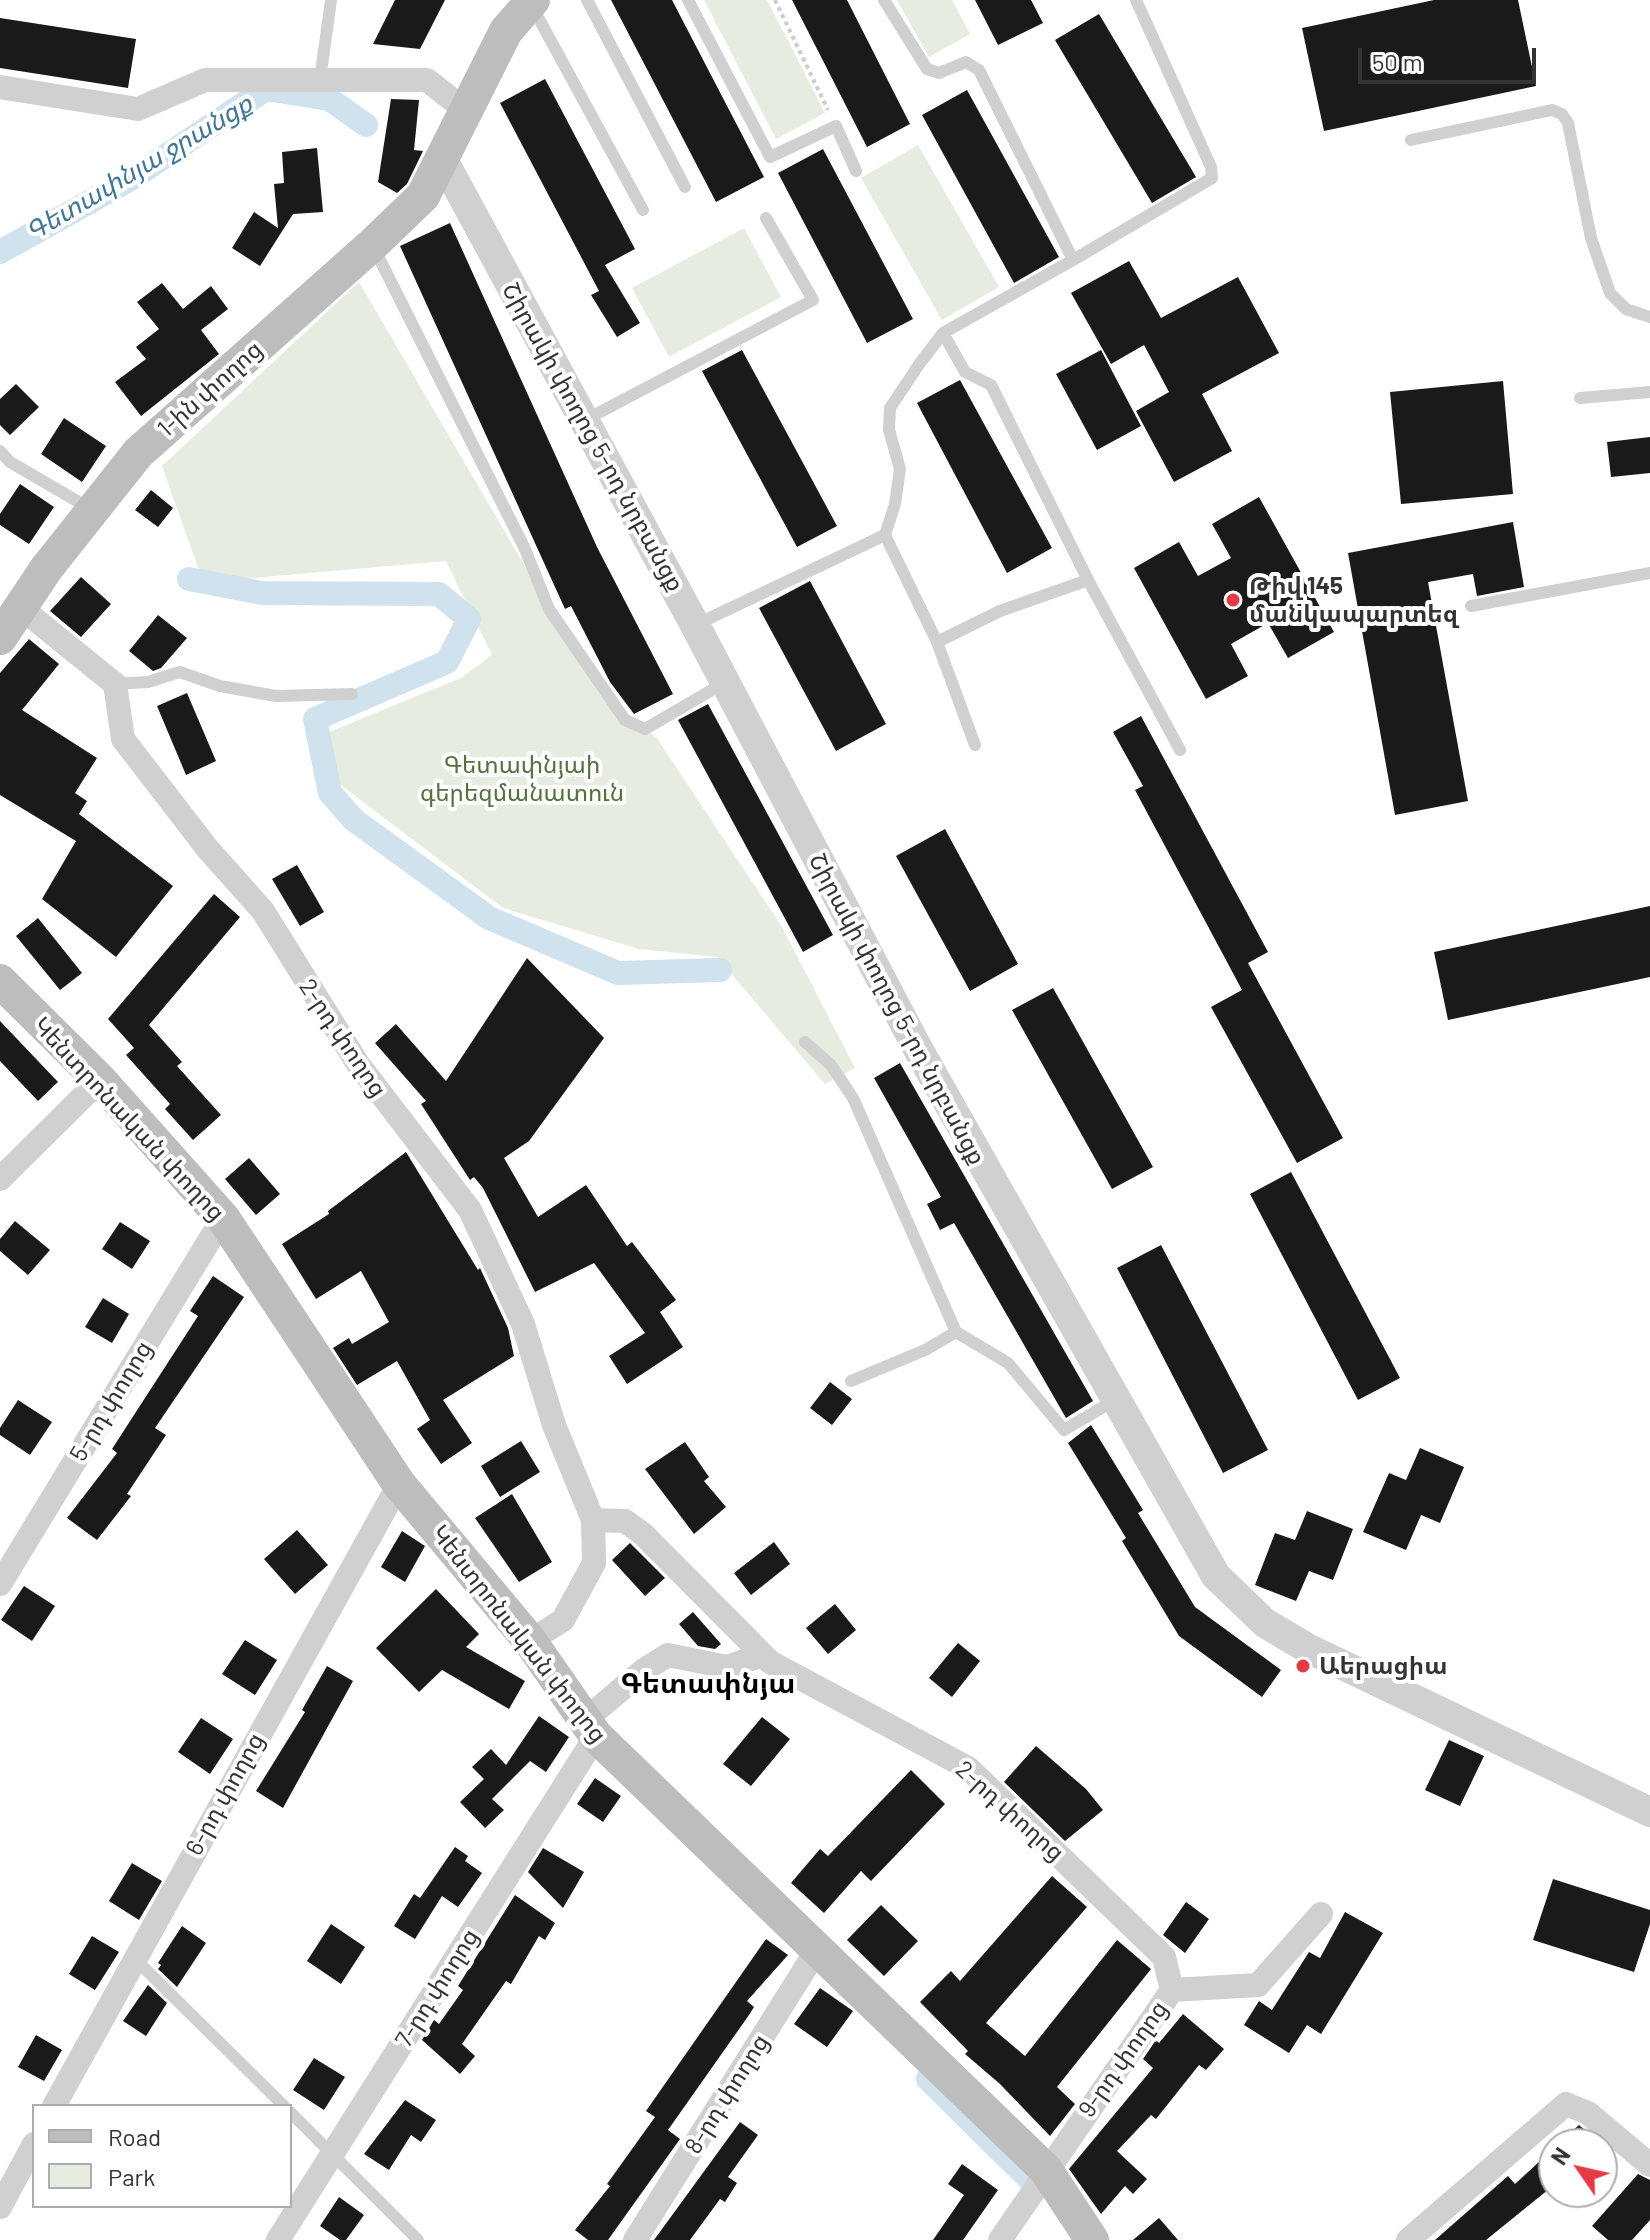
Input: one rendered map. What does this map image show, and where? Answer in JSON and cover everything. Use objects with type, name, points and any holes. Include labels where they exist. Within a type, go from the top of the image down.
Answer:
[{"type":"main road","points":[[443,160],[464,109],[506,31],[532,2]]},
{"type":"main road","name":"1-ին փողոց","points":[[0,638],[92,510],[138,453],[372,245],[423,196],[443,160]]},
{"type":"main road","name":"Կենտրոնական փողոց","points":[[0,981],[100,1080],[223,1218],[399,1484],[530,1641],[590,1728],[1046,2170],[1092,2240]]},
{"type":"street","points":[[0,87],[138,109],[205,80],[427,80],[464,109]]},
{"type":"street","name":"Շիրակի փողոց 5-րդ նրբանցք","points":[[443,160],[695,625],[925,1062],[1216,1576],[1265,1623],[1339,1664],[1650,1812]]},
{"type":"street","points":[[21,608],[115,684]]},
{"type":"street","name":"2-րդ փողոց","points":[[115,684],[123,739],[207,848],[263,911],[358,1064],[470,1210],[523,1324],[554,1425],[593,1520],[594,1563],[563,1620],[530,1641]]},
{"type":"street","points":[[0,1179],[100,1080]]},
{"type":"street","name":"5-րդ փողոց","points":[[0,1584],[223,1218]]},
{"type":"street","name":"6-րդ փողոց","points":[[55,2104],[399,1484]]},
{"type":"street","name":"2-րդ փողոց","points":[[593,1520],[625,1521],[643,1534],[763,1655],[968,1768],[1164,1957],[1172,1990]]},
{"type":"street","points":[[590,1728],[644,1670],[668,1655],[727,1667],[763,1655]]},
{"type":"street","name":"7-րդ փողոց","points":[[278,2240],[333,2155],[590,1728]]},
{"type":"street","name":"9-րդ փողոց","points":[[1000,2240],[1172,1990],[1258,1985],[1321,1914]]},
{"type":"street","name":"8-րդ փողոց","points":[[635,2240],[818,1948]]},
{"type":"street","points":[[1408,2240],[1566,2104],[1588,2113],[1650,2165]]},
{"type":"street","points":[[0,2207],[32,2148]]},
{"type":"lane","points":[[320,80],[331,0]]},
{"type":"lane","points":[[587,0],[685,187]]},
{"type":"lane","points":[[688,0],[770,157],[836,126],[856,171]]},
{"type":"lane","points":[[884,0],[927,69],[939,73],[966,62],[979,70],[1073,260]]},
{"type":"lane","points":[[975,745],[937,642],[885,535],[895,504],[900,469],[889,430],[890,408],[943,333],[1212,178],[1211,167],[1136,0]]},
{"type":"lane","points":[[532,2],[643,210]]},
{"type":"lane","points":[[1411,140],[1552,110],[1562,114],[1568,123],[1591,238],[1610,293],[1626,309],[1650,317]]},
{"type":"lane","points":[[585,420],[813,300],[766,218]]},
{"type":"lane","points":[[372,245],[525,549],[549,609],[625,720],[645,729],[725,683]]},
{"type":"lane","points":[[943,333],[965,372],[991,385],[1088,580],[1180,750]]},
{"type":"lane","points":[[1580,398],[1650,392]]},
{"type":"lane","points":[[0,451],[10,462],[92,510]]},
{"type":"lane","points":[[695,625],[885,535]]},
{"type":"lane","points":[[1471,606],[1650,573]]},
{"type":"lane","points":[[937,642],[1000,611],[1088,580]]},
{"type":"lane","points":[[115,684],[148,682],[180,672],[220,686],[276,696],[352,694]]},
{"type":"lane","points":[[805,1042],[831,1065],[853,1098],[956,1332],[1008,1363],[1064,1430],[1115,1400]]},
{"type":"lane","points":[[851,1381],[925,1350],[956,1332]]},
{"type":"lane","points":[[134,1958],[282,2104]]},
{"type":"lane","points":[[292,2114],[418,2240]]},
{"type":"path","points":[[775,0],[836,126]]},
{"type":"green space","points":[[704,0],[767,0],[825,113],[776,139]]},
{"type":"green space","points":[[897,0],[952,0],[970,34],[929,57]]},
{"type":"green space","points":[[918,145],[999,287],[942,320],[861,178]]},
{"type":"green space","points":[[744,228],[781,297],[669,357],[632,288]]},
{"type":"green space","name":"Գետափնյաի գերեզմանատուն","points":[[359,282],[599,693],[656,737],[782,927],[855,1068],[825,1084],[717,957],[639,949],[503,908],[333,779],[329,732],[461,678],[492,655],[446,561],[218,581],[201,576],[162,466]]},
{"type":"building","points":[[395,0],[445,0],[420,49],[373,44]]},
{"type":"building","points":[[611,0],[672,0],[764,177],[716,202]]},
{"type":"building","points":[[792,0],[847,0],[910,124],[867,147]]},
{"type":"building","points":[[975,0],[1031,0],[1043,23],[998,45]]},
{"type":"building","points":[[1434,0],[1518,0],[1536,86],[1324,131],[1302,28]]},
{"type":"building","points":[[1099,14],[1196,177],[1152,203],[1055,40]]},
{"type":"building","points":[[0,18],[136,39],[128,88],[0,68]]},
{"type":"building","points":[[545,79],[635,249],[605,265],[640,323],[617,337],[591,295],[599,291],[500,103]]},
{"type":"building","points":[[967,90],[1059,257],[1014,283],[922,115]]},
{"type":"building","points":[[391,99],[419,100],[414,150],[423,151],[407,184],[397,193],[378,182]]},
{"type":"building","points":[[317,148],[323,212],[293,214],[260,266],[232,248],[254,212],[278,228],[274,184],[284,183],[282,152]]},
{"type":"building","points":[[823,149],[913,319],[867,343],[778,173]]},
{"type":"building","points":[[450,223],[597,547],[673,694],[634,714],[610,682],[571,606],[565,609],[400,246]]},
{"type":"building","points":[[1129,261],[1161,318],[1238,277],[1279,353],[1202,394],[1232,451],[1174,482],[1136,411],[1169,392],[1144,345],[1111,364],[1071,293]]},
{"type":"building","points":[[162,283],[183,309],[211,286],[228,309],[201,330],[219,354],[141,416],[115,382],[146,359],[136,347],[159,329],[137,302]]},
{"type":"building","points":[[742,350],[837,526],[797,547],[702,371]]},
{"type":"building","points":[[1101,350],[1141,426],[1097,450],[1056,374]]},
{"type":"building","points":[[960,380],[1052,548],[1007,573],[917,403]]},
{"type":"building","points":[[1503,381],[1513,494],[1401,504],[1390,392]]},
{"type":"building","points":[[16,384],[39,407],[10,435],[0,425],[0,399]]},
{"type":"building","points":[[64,418],[106,446],[82,482],[41,454]]},
{"type":"building","points":[[1650,437],[1650,473],[1611,477],[1607,442]]},
{"type":"building","points":[[20,484],[54,507],[29,544],[0,525],[0,514]]},
{"type":"building","points":[[151,490],[173,508],[158,527],[135,510]]},
{"type":"building","name":"Թիվ 145 մանկապարտեզ","points":[[1259,497],[1334,632],[1288,658],[1268,623],[1231,644],[1248,676],[1206,699],[1134,568],[1179,542],[1198,576],[1231,558],[1212,524]]},
{"type":"building","points":[[1513,522],[1524,587],[1477,596],[1473,574],[1428,582],[1468,801],[1395,815],[1348,553]]},
{"type":"building","points":[[81,577],[111,604],[81,637],[50,611]]},
{"type":"building","points":[[810,581],[886,724],[836,751],[759,608]]},
{"type":"building","points":[[158,615],[187,638],[161,668],[153,671],[129,651]]},
{"type":"building","points":[[29,639],[59,664],[22,710],[97,758],[75,793],[87,801],[79,814],[173,886],[116,957],[42,899],[76,841],[0,795],[0,673]]},
{"type":"building","points":[[187,693],[216,761],[186,775],[157,706]]},
{"type":"building","points":[[708,704],[833,935],[803,952],[678,720]]},
{"type":"building","points":[[1141,716],[1268,952],[1248,963],[1343,1138],[1297,1163],[1211,1007],[1242,990],[1135,790],[1143,786],[1113,732]]},
{"type":"building","points":[[945,829],[1018,964],[970,991],[896,856]]},
{"type":"building","points":[[297,865],[324,912],[300,926],[272,879]]},
{"type":"building","points":[[214,894],[240,917],[149,1025],[182,1062],[177,1066],[221,1115],[193,1140],[165,1109],[170,1104],[126,1055],[134,1048],[108,1019]]},
{"type":"building","points":[[1650,906],[1650,977],[1448,1020],[1434,952]]},
{"type":"building","points":[[38,918],[82,973],[60,990],[16,936]]},
{"type":"building","points":[[527,958],[604,1038],[529,1141],[504,1158],[538,1217],[586,1185],[627,1246],[632,1242],[676,1300],[660,1312],[683,1347],[627,1384],[609,1356],[645,1333],[594,1263],[535,1292],[483,1188],[474,1177],[470,1180],[421,1104],[426,1101],[375,1043],[396,1024],[446,1081]]},
{"type":"building","points":[[1053,988],[1153,1167],[1112,1189],[1012,1010]]},
{"type":"building","points":[[0,1021],[58,1082],[38,1101],[0,1061]]},
{"type":"building","points":[[900,1063],[1093,1401],[1066,1418],[954,1223],[940,1230],[927,1204],[941,1197],[874,1078]]},
{"type":"building","points":[[406,1152],[478,1270],[480,1268],[508,1328],[514,1356],[443,1400],[472,1443],[441,1464],[417,1429],[430,1420],[397,1361],[357,1385],[333,1348],[349,1338],[352,1344],[389,1322],[361,1271],[316,1299],[282,1244],[329,1214],[328,1211]]},
{"type":"building","points":[[249,1158],[280,1194],[256,1215],[225,1179]]},
{"type":"building","points":[[1291,1172],[1400,1378],[1358,1400],[1250,1194]]},
{"type":"building","points":[[15,1221],[50,1250],[28,1275],[0,1251],[0,1239]]},
{"type":"building","points":[[120,1222],[150,1241],[132,1269],[102,1249]]},
{"type":"building","points":[[1161,1245],[1268,1450],[1223,1473],[1117,1268]]},
{"type":"building","points":[[213,1276],[244,1297],[155,1428],[166,1435],[127,1494],[131,1496],[97,1540],[67,1518],[117,1453],[112,1449],[198,1316],[190,1311]]},
{"type":"building","points":[[103,1298],[129,1314],[112,1343],[85,1327]]},
{"type":"building","points":[[830,1382],[852,1399],[832,1425],[810,1408]]},
{"type":"building","points":[[18,1400],[52,1422],[30,1455],[0,1435],[0,1428]]},
{"type":"building","points":[[1091,1425],[1143,1510],[1138,1513],[1195,1607],[1281,1670],[1262,1697],[1179,1636],[1122,1541],[1126,1538],[1068,1443]]},
{"type":"building","points":[[521,1441],[540,1472],[500,1497],[481,1466]]},
{"type":"building","points":[[685,1442],[709,1477],[704,1481],[726,1507],[694,1534],[645,1469]]},
{"type":"building","points":[[1420,1448],[1464,1467],[1440,1523],[1421,1515],[1406,1550],[1363,1532],[1389,1473],[1406,1480]]},
{"type":"building","points":[[512,1494],[552,1562],[519,1582],[475,1518]]},
{"type":"building","points":[[1307,1511],[1353,1529],[1333,1580],[1309,1571],[1296,1601],[1255,1585],[1275,1533],[1295,1540]]},
{"type":"building","points":[[297,1530],[328,1565],[295,1594],[264,1559]]},
{"type":"building","points":[[402,1531],[425,1546],[405,1582],[381,1567]]},
{"type":"building","points":[[774,1542],[790,1564],[751,1595],[734,1573]]},
{"type":"building","points":[[630,1543],[665,1578],[645,1596],[612,1560]]},
{"type":"building","points":[[24,1586],[55,1606],[32,1641],[1,1620]]},
{"type":"building","points":[[436,1589],[479,1634],[466,1647],[525,1681],[509,1709],[442,1670],[419,1692],[376,1648]]},
{"type":"building","points":[[835,1604],[856,1630],[828,1654],[806,1628]]},
{"type":"building","points":[[693,1612],[721,1644],[715,1649],[698,1646],[679,1624]]},
{"type":"building","points":[[245,1640],[277,1660],[255,1695],[222,1674]]},
{"type":"building","points":[[958,1643],[980,1661],[952,1697],[929,1678]]},
{"type":"building","points":[[327,1666],[353,1681],[283,1808],[256,1791],[305,1712],[302,1710]]},
{"type":"building","points":[[539,1716],[569,1737],[546,1772],[530,1761],[492,1799],[504,1810],[485,1828],[460,1802],[484,1779],[472,1767],[491,1749],[506,1765]]},
{"type":"building","points":[[762,1717],[790,1739],[751,1786],[723,1764]]},
{"type":"building","points":[[201,1718],[233,1739],[210,1774],[178,1752]]},
{"type":"building","points":[[1449,1740],[1484,1756],[1460,1806],[1425,1790]]},
{"type":"building","points":[[1036,1746],[1086,1789],[1103,1810],[1065,1841],[1004,1782]]},
{"type":"building","points":[[911,1770],[945,1804],[871,1881],[861,1871],[824,1913],[791,1883],[820,1849],[828,1856]]},
{"type":"building","points":[[595,1778],[621,1796],[603,1822],[577,1804]]},
{"type":"building","points":[[455,1847],[468,1856],[465,1861],[482,1873],[458,1907],[442,1896],[415,1939],[394,1926],[414,1894],[420,1898]]},
{"type":"building","points":[[543,1848],[584,1872],[563,1908],[528,1872]]},
{"type":"building","points":[[132,1863],[162,1881],[139,1920],[109,1901]]},
{"type":"building","points":[[1052,1876],[1087,1907],[986,2023],[1025,2056],[1117,1940],[1151,1969],[1057,2087],[1075,2104],[1050,2136],[1000,2084],[965,2054],[968,2051],[920,2002],[951,1971],[960,1981]]},
{"type":"building","points":[[1553,1879],[1650,1910],[1650,1924],[1634,1972],[1533,1940]]},
{"type":"building","points":[[515,1895],[555,1923],[545,1940],[539,1936],[511,1984],[506,1981],[462,2044],[475,2056],[460,2074],[422,2040],[434,2020],[439,2024],[463,1990],[458,1986]]},
{"type":"building","points":[[1186,1902],[1209,1919],[1185,1953],[1163,1935]]},
{"type":"building","points":[[881,1905],[918,1941],[884,1976],[847,1940]]},
{"type":"building","points":[[1345,1912],[1383,1933],[1321,2034],[1307,2025],[1289,2053],[1244,2025],[1259,2001],[1272,2010],[1309,1952],[1320,1958]]},
{"type":"building","points":[[331,1924],[365,1947],[341,1984],[307,1961]]},
{"type":"building","points":[[182,1926],[206,1943],[177,1987],[158,1969],[161,1965],[158,1963]]},
{"type":"building","points":[[92,1936],[119,1952],[95,1990],[69,1974]]},
{"type":"building","points":[[766,1939],[788,1955],[747,2001],[754,2007],[668,2130],[680,2139],[608,2240],[588,2240],[575,2230],[610,2186],[607,2184],[655,2117],[646,2111]]},
{"type":"building","points":[[148,1985],[167,2003],[146,2036],[123,2021]]},
{"type":"building","points":[[820,1988],[853,2011],[827,2047],[794,2024]]},
{"type":"building","points":[[1183,2014],[1224,2049],[1206,2070],[1199,2065],[1156,2119],[1151,2115],[1117,2151],[1147,2179],[1133,2194],[1125,2186],[1101,2214],[1069,2169],[1153,2068],[1143,2059],[1156,2040],[1159,2043]]},
{"type":"building","points":[[36,2035],[62,2050],[44,2081],[18,2067]]},
{"type":"building","points":[[314,2058],[345,2077],[324,2110],[293,2090]]},
{"type":"building","points":[[405,2100],[436,2120],[421,2142],[411,2135],[389,2170],[364,2154]]},
{"type":"building","points":[[740,2122],[758,2135],[728,2177],[737,2183],[725,2202],[720,2199],[690,2240],[654,2240]]},
{"type":"building","points":[[1538,2163],[1538,2198],[1486,2240],[1435,2240],[1508,2176],[1515,2184]]},
{"type":"building","points":[[962,2164],[998,2190],[963,2240],[933,2240],[964,2195],[948,2184]]},
{"type":"building","points":[[1638,2174],[1650,2180],[1650,2220],[1632,2240],[1608,2240],[1592,2226],[1608,2208],[1618,2208],[1618,2197]]},
{"type":"building","points":[[339,2197],[364,2215],[346,2240],[340,2240],[320,2226]]},
{"type":"building","points":[[1159,2218],[1178,2240],[1133,2240]]},
{"type":"waterway","name":"Գետափնյա ջրանցք","points":[[0,252],[134,177],[266,89],[329,99],[366,125]]},
{"type":"waterway","name":"Գետափնյա ջրանցք","points":[[189,579],[262,593],[439,594],[469,619],[447,662],[315,719],[330,793],[354,820],[489,918],[618,973],[720,970]]},
{"type":"waterway","points":[[928,2079],[1032,2182]]},
{"type":"place","name":"Թիվ 145 մանկապարտեզ","points":[[1233,600]]},
{"type":"place","name":"Աերացիա","points":[[1303,1666]]},
{"type":"district","name":"Գետափնյա","points":[[708,1684]]}]
